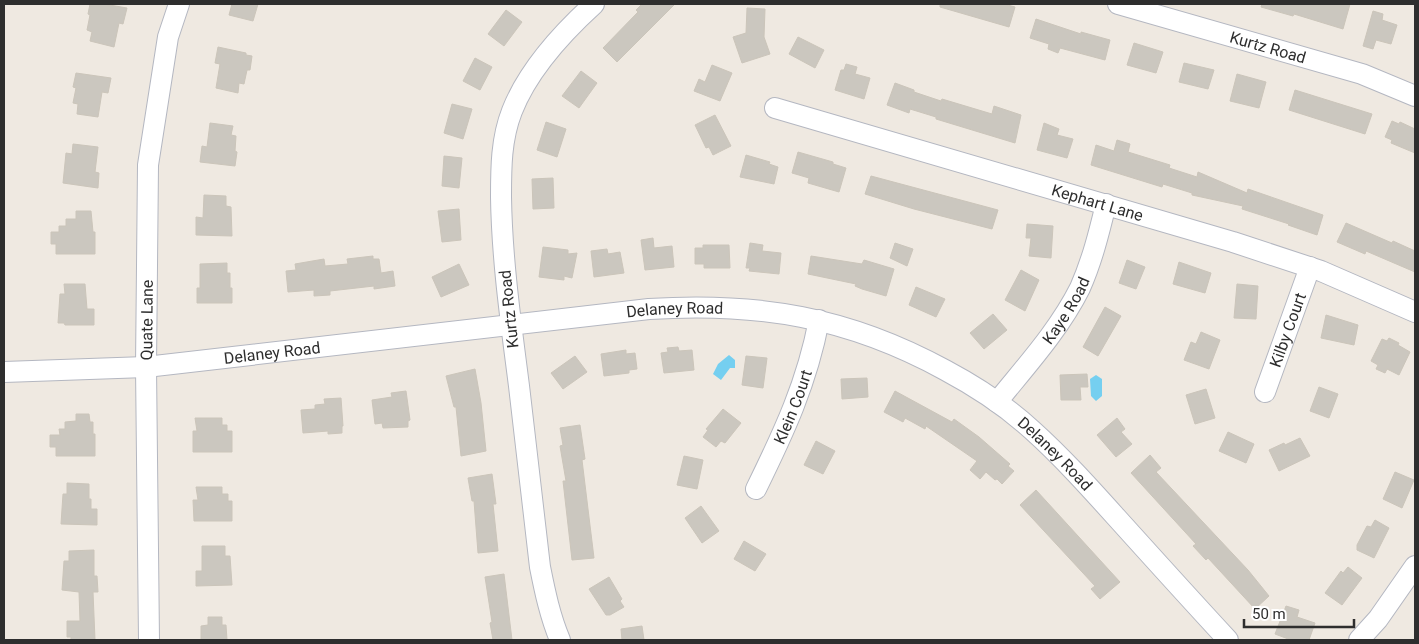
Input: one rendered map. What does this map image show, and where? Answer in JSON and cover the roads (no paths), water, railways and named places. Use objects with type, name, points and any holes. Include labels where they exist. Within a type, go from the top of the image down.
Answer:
[{"type":"street","name":"Quate Lane","points":[[149,640],[146,367],[148,165],[168,37],[179,4]]},
{"type":"street","name":"Kurtz Road","points":[[560,640],[553,624],[540,567],[510,326],[501,219],[501,158],[504,135],[511,112],[521,90],[562,36],[594,4]]},
{"type":"street","name":"Kurtz Road","points":[[1118,4],[1362,74],[1415,96]]},
{"type":"street","name":"Kephart Lane","points":[[775,108],[1233,242],[1310,268],[1415,312]]},
{"type":"street","name":"Kaye Road","points":[[997,402],[1059,321],[1079,289],[1096,246],[1106,204]]},
{"type":"street","name":"Kilby Court","points":[[1265,392],[1310,268]]},
{"type":"street","name":"Delaney Road","points":[[4,372],[146,367],[649,309],[685,307],[755,309],[819,320],[857,330],[924,358],[962,379],[997,402],[1032,429],[1080,478],[1228,640]]},
{"type":"street","name":"Klein Court","points":[[756,489],[781,438],[803,384],[813,352],[819,320]]},
{"type":"street","points":[[1359,640],[1378,619],[1415,566]]},
{"type":"water","points":[[729,355],[735,360],[735,368],[730,368],[721,380],[713,374],[718,364]]},
{"type":"water","points":[[1096,375],[1102,379],[1102,396],[1096,401],[1091,396],[1090,379]]}]
